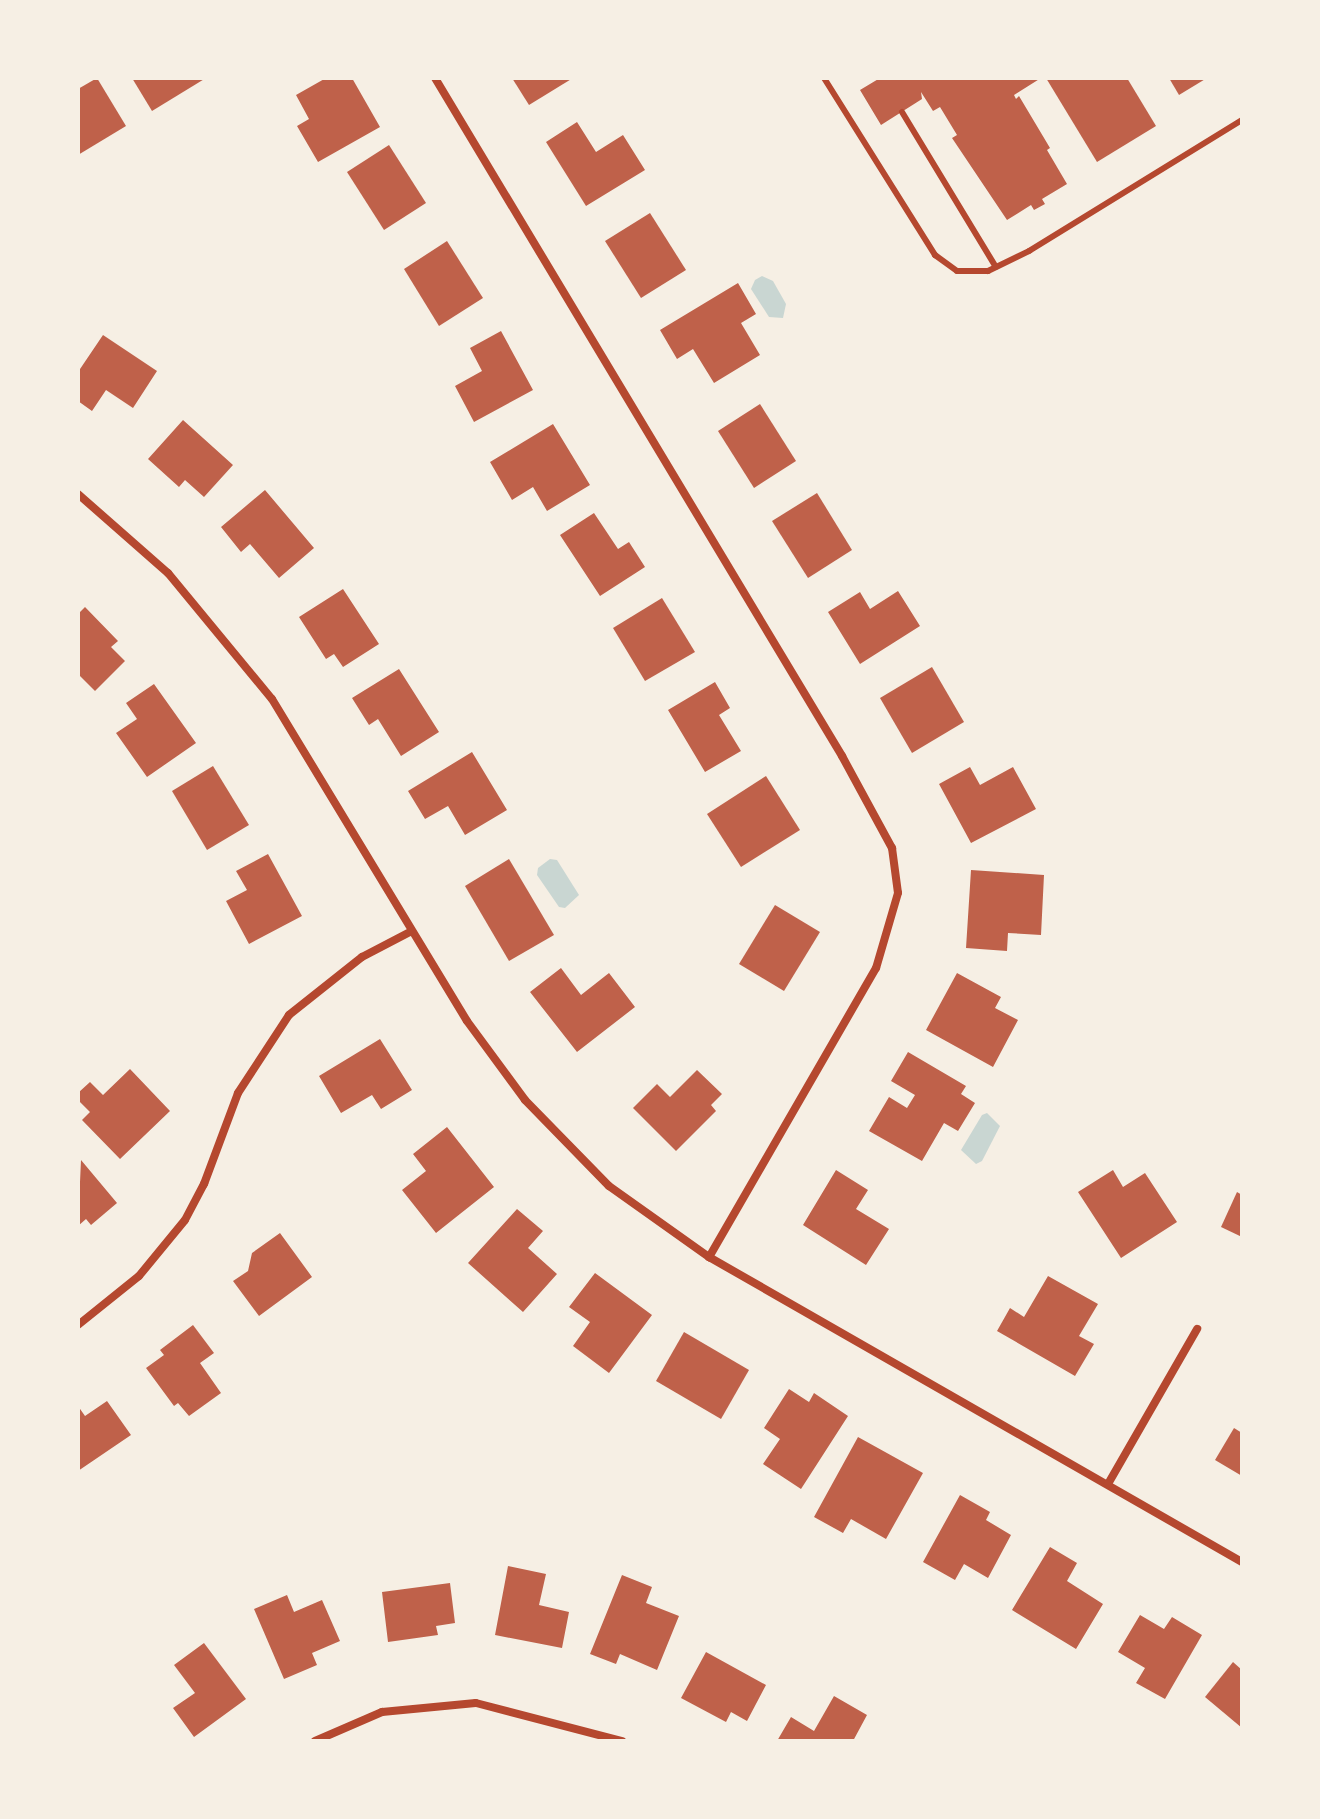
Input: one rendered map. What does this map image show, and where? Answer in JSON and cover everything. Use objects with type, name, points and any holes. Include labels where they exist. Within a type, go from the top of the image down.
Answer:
[{"type":"street","points":[[435,78],[827,730],[892,848],[898,893],[876,968],[709,1257]]},
{"type":"street","points":[[78,494],[168,573],[272,699],[410,932],[467,1021],[525,1100],[609,1186],[709,1257],[1242,1562]]},
{"type":"street","points":[[78,1325],[139,1276],[185,1220],[204,1184],[238,1093],[289,1015],[362,957],[410,932]]},
{"type":"street","points":[[1108,1484],[1197,1329]]},
{"type":"street","points":[[315,1741],[382,1712],[476,1703],[622,1741]]},
{"type":"lane","points":[[824,78],[935,255],[957,271],[988,271],[996,267],[1242,120]]},
{"type":"lane","points":[[902,112],[996,267]]},
{"type":"shaded area","points":[[762,276],[773,281],[786,304],[783,318],[769,317],[751,289],[755,280]]},
{"type":"shaded area","points":[[550,859],[557,860],[579,895],[565,908],[559,907],[537,875],[538,868]]},
{"type":"shaded area","points":[[987,1113],[1000,1126],[982,1161],[976,1164],[961,1150],[982,1115]]},
{"type":"building","points":[[97,78],[126,126],[78,155],[78,89]]},
{"type":"building","points":[[132,78],[206,78],[152,111]]},
{"type":"building","points":[[326,78],[352,78],[380,127],[318,162],[297,126],[309,119],[296,95]]},
{"type":"building","points":[[512,78],[573,78],[529,105]]},
{"type":"building","points":[[880,78],[1041,78],[1014,95],[1016,99],[1019,96],[1050,148],[1047,150],[1067,184],[1042,199],[1045,204],[1034,210],[1031,205],[1007,220],[952,138],[957,135],[940,107],[933,111],[921,92],[922,99],[881,125],[860,90]]},
{"type":"building","points":[[1046,78],[1127,78],[1156,126],[1097,162]]},
{"type":"building","points":[[1169,78],[1207,78],[1179,95]]},
{"type":"building","points":[[577,122],[596,152],[623,135],[645,170],[586,206],[546,142]]},
{"type":"building","points":[[389,145],[426,203],[384,230],[347,172]]},
{"type":"building","points":[[650,213],[686,270],[641,298],[605,241]]},
{"type":"building","points":[[447,241],[483,298],[439,326],[404,269]]},
{"type":"building","points":[[738,283],[756,314],[741,323],[760,355],[714,383],[693,349],[677,359],[660,330]]},
{"type":"building","points":[[501,331],[533,390],[474,422],[455,386],[482,371],[470,348]]},
{"type":"building","points":[[103,335],[157,371],[133,408],[106,390],[92,411],[78,401],[78,372]]},
{"type":"building","points":[[760,404],[796,461],[754,488],[718,431]]},
{"type":"building","points":[[183,420],[233,465],[204,497],[185,480],[179,487],[148,459]]},
{"type":"building","points":[[553,424],[590,485],[547,511],[533,487],[512,500],[490,462]]},
{"type":"building","points":[[265,490],[314,548],[279,578],[250,544],[241,552],[221,527]]},
{"type":"building","points":[[817,493],[852,550],[808,578],[772,521]]},
{"type":"building","points":[[594,513],[618,549],[629,542],[645,567],[600,596],[560,535]]},
{"type":"building","points":[[343,589],[379,644],[343,667],[334,654],[326,659],[299,617]]},
{"type":"building","points":[[898,591],[920,626],[860,664],[828,612],[860,592],[870,609]]},
{"type":"building","points":[[662,598],[695,652],[645,681],[613,628]]},
{"type":"building","points":[[85,607],[118,641],[111,647],[125,661],[95,691],[78,674],[78,614]]},
{"type":"building","points":[[932,667],[964,722],[912,753],[880,698]]},
{"type":"building","points":[[399,669],[439,732],[401,756],[378,719],[369,725],[352,698]]},
{"type":"building","points":[[715,682],[730,708],[719,715],[741,751],[705,772],[668,710]]},
{"type":"building","points":[[154,684],[196,743],[147,777],[116,733],[137,719],[126,703]]},
{"type":"building","points":[[472,752],[507,810],[465,835],[448,806],[425,819],[408,791]]},
{"type":"building","points":[[213,766],[249,825],[207,850],[172,791]]},
{"type":"building","points":[[970,767],[980,785],[1013,767],[1036,809],[971,843],[939,784]]},
{"type":"building","points":[[766,776],[800,830],[741,867],[707,814]]},
{"type":"building","points":[[268,854],[302,916],[249,944],[226,901],[247,890],[236,871]]},
{"type":"building","points":[[509,859],[554,935],[509,961],[465,886]]},
{"type":"building","points":[[971,870],[1044,875],[1041,935],[1008,933],[1007,951],[966,948]]},
{"type":"building","points":[[775,905],[820,932],[784,991],[739,964]]},
{"type":"building","points":[[561,968],[581,995],[609,973],[635,1007],[577,1052],[530,992]]},
{"type":"building","points":[[957,973],[1001,997],[995,1008],[1018,1020],[993,1067],[926,1030]]},
{"type":"building","points":[[380,1039],[412,1090],[381,1109],[372,1095],[341,1113],[319,1076]]},
{"type":"building","points":[[908,1052],[966,1086],[961,1094],[975,1103],[958,1131],[944,1123],[922,1161],[869,1131],[889,1097],[907,1108],[915,1095],[891,1081]]},
{"type":"building","points":[[130,1069],[170,1111],[120,1159],[82,1120],[90,1112],[78,1100],[78,1093],[90,1082],[103,1095]]},
{"type":"building","points":[[697,1070],[722,1094],[711,1105],[716,1111],[676,1151],[633,1108],[657,1084],[670,1097]]},
{"type":"building","points":[[447,1127],[494,1187],[436,1233],[402,1190],[426,1171],[413,1154]]},
{"type":"building","points":[[81,1160],[117,1203],[91,1225],[86,1219],[78,1226]]},
{"type":"building","points":[[836,1170],[868,1190],[856,1209],[889,1229],[866,1265],[803,1225]]},
{"type":"building","points":[[1113,1170],[1123,1187],[1145,1173],[1177,1222],[1121,1258],[1078,1192]]},
{"type":"building","points":[[1237,1192],[1242,1195],[1242,1237],[1221,1227]]},
{"type":"building","points":[[517,1209],[543,1231],[528,1248],[557,1274],[523,1312],[468,1263]]},
{"type":"building","points":[[280,1233],[312,1277],[259,1316],[233,1281],[248,1271],[252,1253]]},
{"type":"building","points":[[595,1273],[652,1315],[609,1373],[573,1346],[590,1322],[569,1307]]},
{"type":"building","points":[[1048,1276],[1098,1304],[1079,1336],[1094,1344],[1075,1376],[997,1331],[1010,1308],[1024,1317]]},
{"type":"building","points":[[193,1325],[214,1353],[200,1363],[221,1393],[189,1416],[178,1403],[174,1406],[146,1368],[164,1355],[160,1350]]},
{"type":"building","points":[[684,1332],[749,1370],[721,1419],[656,1381]]},
{"type":"building","points":[[789,1389],[809,1402],[814,1393],[848,1416],[801,1489],[763,1464],[780,1439],[764,1428]]},
{"type":"building","points":[[107,1401],[131,1435],[78,1471],[78,1406],[85,1416]]},
{"type":"building","points":[[1234,1428],[1242,1433],[1242,1476],[1215,1460]]},
{"type":"building","points":[[858,1437],[923,1473],[886,1539],[851,1519],[843,1533],[814,1517]]},
{"type":"building","points":[[960,1495],[990,1512],[986,1520],[1011,1535],[988,1578],[964,1564],[955,1580],[923,1562]]},
{"type":"building","points":[[1050,1547],[1077,1563],[1067,1581],[1103,1604],[1076,1649],[1012,1610]]},
{"type":"building","points":[[508,1566],[546,1574],[539,1605],[569,1612],[562,1648],[495,1635]]},
{"type":"building","points":[[622,1575],[652,1587],[646,1603],[679,1616],[657,1670],[620,1654],[616,1664],[590,1654]]},
{"type":"building","points":[[450,1583],[455,1623],[436,1626],[438,1635],[388,1642],[382,1592]]},
{"type":"building","points":[[287,1595],[294,1612],[322,1600],[340,1641],[312,1653],[317,1665],[284,1679],[254,1609]]},
{"type":"building","points":[[1140,1615],[1164,1629],[1172,1617],[1202,1635],[1165,1699],[1136,1683],[1145,1668],[1118,1652]]},
{"type":"building","points":[[204,1643],[246,1699],[194,1737],[173,1708],[195,1693],[174,1665]]},
{"type":"building","points":[[706,1652],[766,1685],[747,1721],[731,1712],[726,1722],[681,1698]]},
{"type":"building","points":[[1233,1662],[1242,1670],[1242,1728],[1205,1697]]},
{"type":"building","points":[[834,1696],[867,1715],[853,1741],[777,1741],[791,1717],[814,1731]]}]
